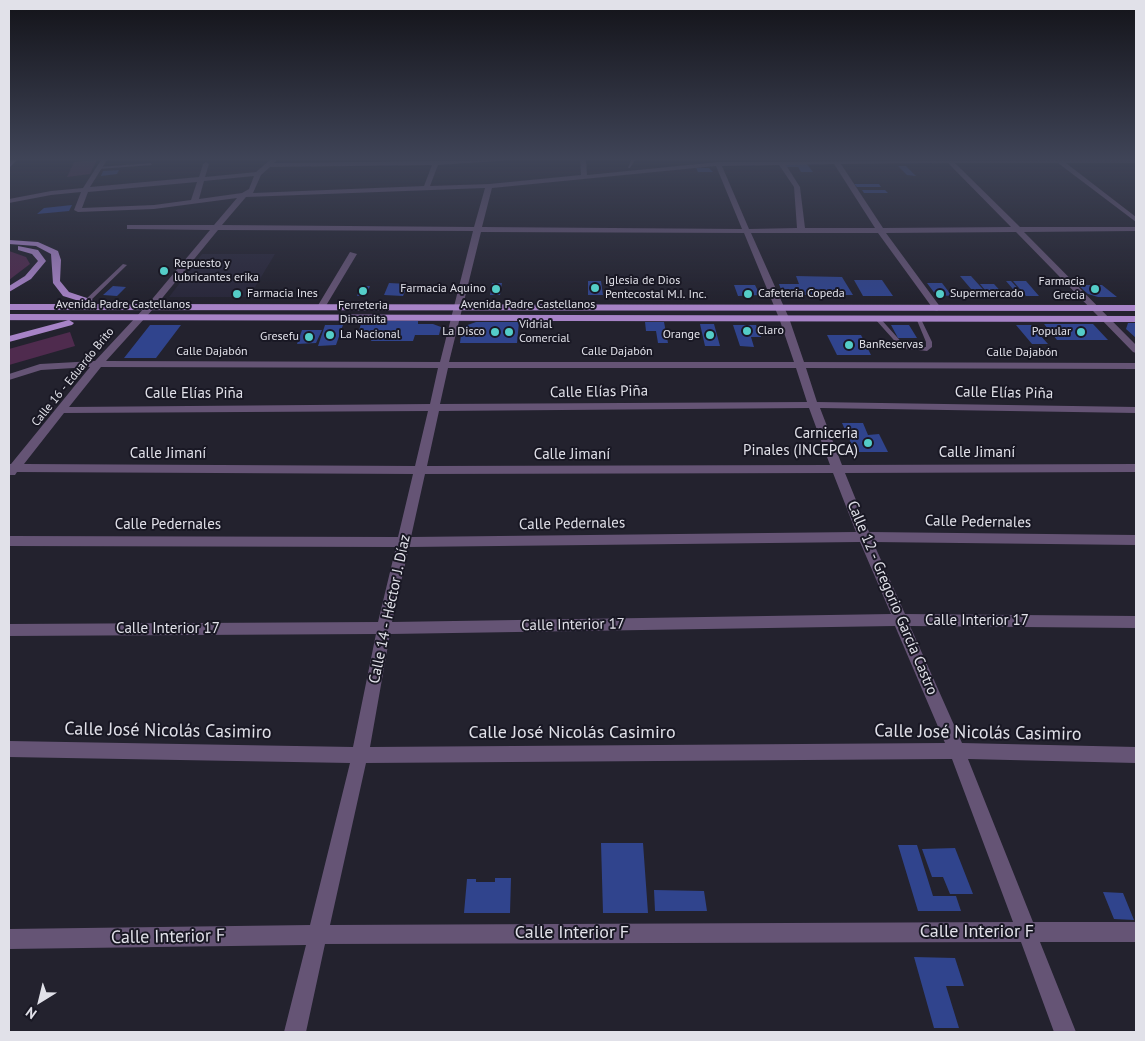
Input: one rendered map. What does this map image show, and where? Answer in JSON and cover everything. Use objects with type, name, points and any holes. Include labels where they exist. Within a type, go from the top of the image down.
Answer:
[{"type":"main road","points":[[9,242],[38,244],[55,253],[57,260],[56,281],[66,294],[86,302],[110,307]]},
{"type":"main road","points":[[9,246],[35,252],[42,261],[38,269],[9,289]]},
{"type":"main road","name":"Avenida Padre Castellanos","points":[[9,307],[321,307],[456,312]]},
{"type":"main road","name":"Avenida Padre Castellanos","points":[[9,316],[138,318],[456,312],[781,312],[937,308],[1136,308]]},
{"type":"main road","name":"Avenida Padre Castellanos","points":[[781,312],[877,318],[1136,319]]},
{"type":"main road","points":[[9,339],[50,327],[95,318]]},
{"type":"street","points":[[78,209],[78,210],[92,211],[123,209]]},
{"type":"street","name":"Calle 16 - Eduardo Brito","points":[[11,470],[98,364],[138,318],[151,306],[232,209]]},
{"type":"street","name":"Calle 14 - Héctor J. Díaz","points":[[295,1032],[360,755],[384,628],[444,364],[483,209]]},
{"type":"street","name":"Calle 12 - Gregorio García Castro","points":[[738,209],[781,312],[801,365],[813,405],[864,536],[956,751],[1064,1032]]},
{"type":"street","points":[[800,209],[802,230]]},
{"type":"street","points":[[866,209],[937,308]]},
{"type":"street","points":[[998,209],[1136,350]]},
{"type":"street","points":[[1121,209],[1136,220]]},
{"type":"street","points":[[130,227],[748,231],[1136,230]]},
{"type":"street","points":[[321,307],[353,254]]},
{"type":"street","name":"Calle Dajabón","points":[[9,377],[33,368],[98,364],[1136,366]]},
{"type":"street","name":"Calle Elías Piña","points":[[62,410],[813,405],[1136,410]]},
{"type":"street","name":"Calle Jimaní","points":[[11,470],[1136,468]]},
{"type":"street","name":"Calle Pedernales","points":[[9,541],[404,542],[864,536],[1136,540]]},
{"type":"street","name":"Calle Interior 17","points":[[9,630],[384,628],[899,620],[1136,622]]},
{"type":"street","name":"Calle José Nicolás Casimiro","points":[[9,749],[360,755],[956,751],[1136,755]]},
{"type":"street","name":"Calle Interior F","points":[[9,938],[1136,932]]},
{"type":"lane","points":[[86,302],[125,265]]},
{"type":"lane","points":[[877,318],[903,347],[927,349],[929,342],[918,318]]},
{"type":"shaded area","points":[[9,251],[26,257],[30,264],[9,280]]},
{"type":"shaded area","points":[[202,254],[275,254],[249,297],[169,297]]},
{"type":"shaded area","points":[[70,332],[75,346],[9,365],[9,349]]},
{"type":"building","points":[[43,209],[70,209],[69,211],[37,214]]},
{"type":"building","points":[[796,276],[842,277],[853,295],[783,295],[779,284],[799,284]]},
{"type":"building","points":[[960,276],[971,276],[989,296],[977,296]]},
{"type":"building","points":[[854,280],[882,280],[893,296],[863,296]]},
{"type":"building","name":"Iglesia de Dios Pentecostal M.I. Inc.","points":[[588,281],[601,281],[603,295],[588,295]]},
{"type":"building","points":[[1006,281],[1011,281],[1024,295],[1018,295]]},
{"type":"building","points":[[1013,281],[1026,281],[1039,296],[1026,296]]},
{"type":"building","points":[[389,283],[408,284],[403,296],[384,295]]},
{"type":"building","name":"Farmacia Aquino","points":[[492,283],[502,283],[500,295],[490,295]]},
{"type":"building","points":[[927,283],[942,283],[952,296],[936,295]]},
{"type":"building","points":[[980,284],[994,284],[1005,296],[990,296]]},
{"type":"building","points":[[734,285],[755,285],[760,295],[738,296]]},
{"type":"building","name":"Farmacia Grecia","points":[[1078,285],[1102,285],[1117,297],[1098,297],[1088,294]]},
{"type":"building","points":[[113,286],[126,287],[117,296],[103,295]]},
{"type":"building","name":"Ferreteria Dinamita","points":[[361,286],[370,286],[366,296],[357,296]]},
{"type":"building","points":[[378,321],[418,321],[418,324],[433,324],[441,327],[439,335],[415,335],[413,341],[371,341],[373,336],[357,336],[361,324],[377,324]]},
{"type":"building","points":[[476,322],[519,322],[517,343],[460,343],[462,327]]},
{"type":"building","points":[[645,322],[664,322],[668,343],[658,343],[656,331],[646,331]]},
{"type":"building","points":[[1128,323],[1136,323],[1136,338],[1126,329]]},
{"type":"building","name":"Orange","points":[[700,324],[714,324],[720,346],[705,346]]},
{"type":"building","name":"Popular","points":[[1044,324],[1093,324],[1108,340],[1057,340]]},
{"type":"building","points":[[150,325],[181,325],[156,358],[124,358]]},
{"type":"building","name":"La Nacional","points":[[325,325],[343,325],[336,345],[318,346]]},
{"type":"building","name":"Claro","points":[[733,325],[756,325],[761,337],[751,337],[754,347],[740,346]]},
{"type":"building","points":[[891,325],[909,325],[917,338],[898,338]]},
{"type":"building","points":[[1016,325],[1031,325],[1048,344],[1032,344]]},
{"type":"building","name":"Gresefu","points":[[302,330],[322,330],[316,343],[297,344]]},
{"type":"building","name":"BanReservas","points":[[827,335],[861,335],[871,355],[837,355]]},
{"type":"building","name":"Carniceria Pinales (INCEPCA)","points":[[842,423],[863,423],[868,435],[879,434],[888,452],[855,452]]},
{"type":"building","points":[[601,843],[643,843],[648,913],[603,913]]},
{"type":"building","points":[[898,845],[917,845],[933,896],[956,896],[961,911],[918,911]]},
{"type":"building","points":[[955,848],[973,894],[950,894],[943,877],[932,877],[922,849]]},
{"type":"building","points":[[495,878],[511,878],[510,913],[464,913],[467,879],[476,879],[476,882],[495,882]]},
{"type":"building","points":[[654,890],[704,891],[707,911],[655,911]]},
{"type":"building","points":[[1103,892],[1123,893],[1134,920],[1114,919]]},
{"type":"building","points":[[914,957],[955,958],[964,986],[946,986],[959,1028],[934,1028]]},
{"type":"place","name":"Repuesto y lubricantes erika","points":[[164,271]]},
{"type":"place","name":"Iglesia de Dios Pentecostal M.I. Inc.","points":[[595,288]]},
{"type":"place","name":"Farmacia Aquino","points":[[496,289]]},
{"type":"place","name":"Farmacia Grecia","points":[[1095,289]]},
{"type":"place","name":"Ferreteria Dinamita","points":[[363,291]]},
{"type":"place","name":"Farmacia Ines","points":[[237,294]]},
{"type":"place","name":"Cafetería Copeda","points":[[748,294]]},
{"type":"place","name":"Supermercado","points":[[940,294]]},
{"type":"place","name":"Claro","points":[[747,331]]},
{"type":"place","name":"La Disco","points":[[495,332]]},
{"type":"place","name":"Vidrial Comercial","points":[[509,332]]},
{"type":"place","name":"Popular","points":[[1081,332]]},
{"type":"place","name":"La Nacional","points":[[330,335]]},
{"type":"place","name":"Orange","points":[[710,335]]},
{"type":"place","name":"Gresefu","points":[[309,337]]},
{"type":"place","name":"BanReservas","points":[[849,345]]},
{"type":"place","name":"Carniceria Pinales (INCEPCA)","points":[[868,443]]}]
